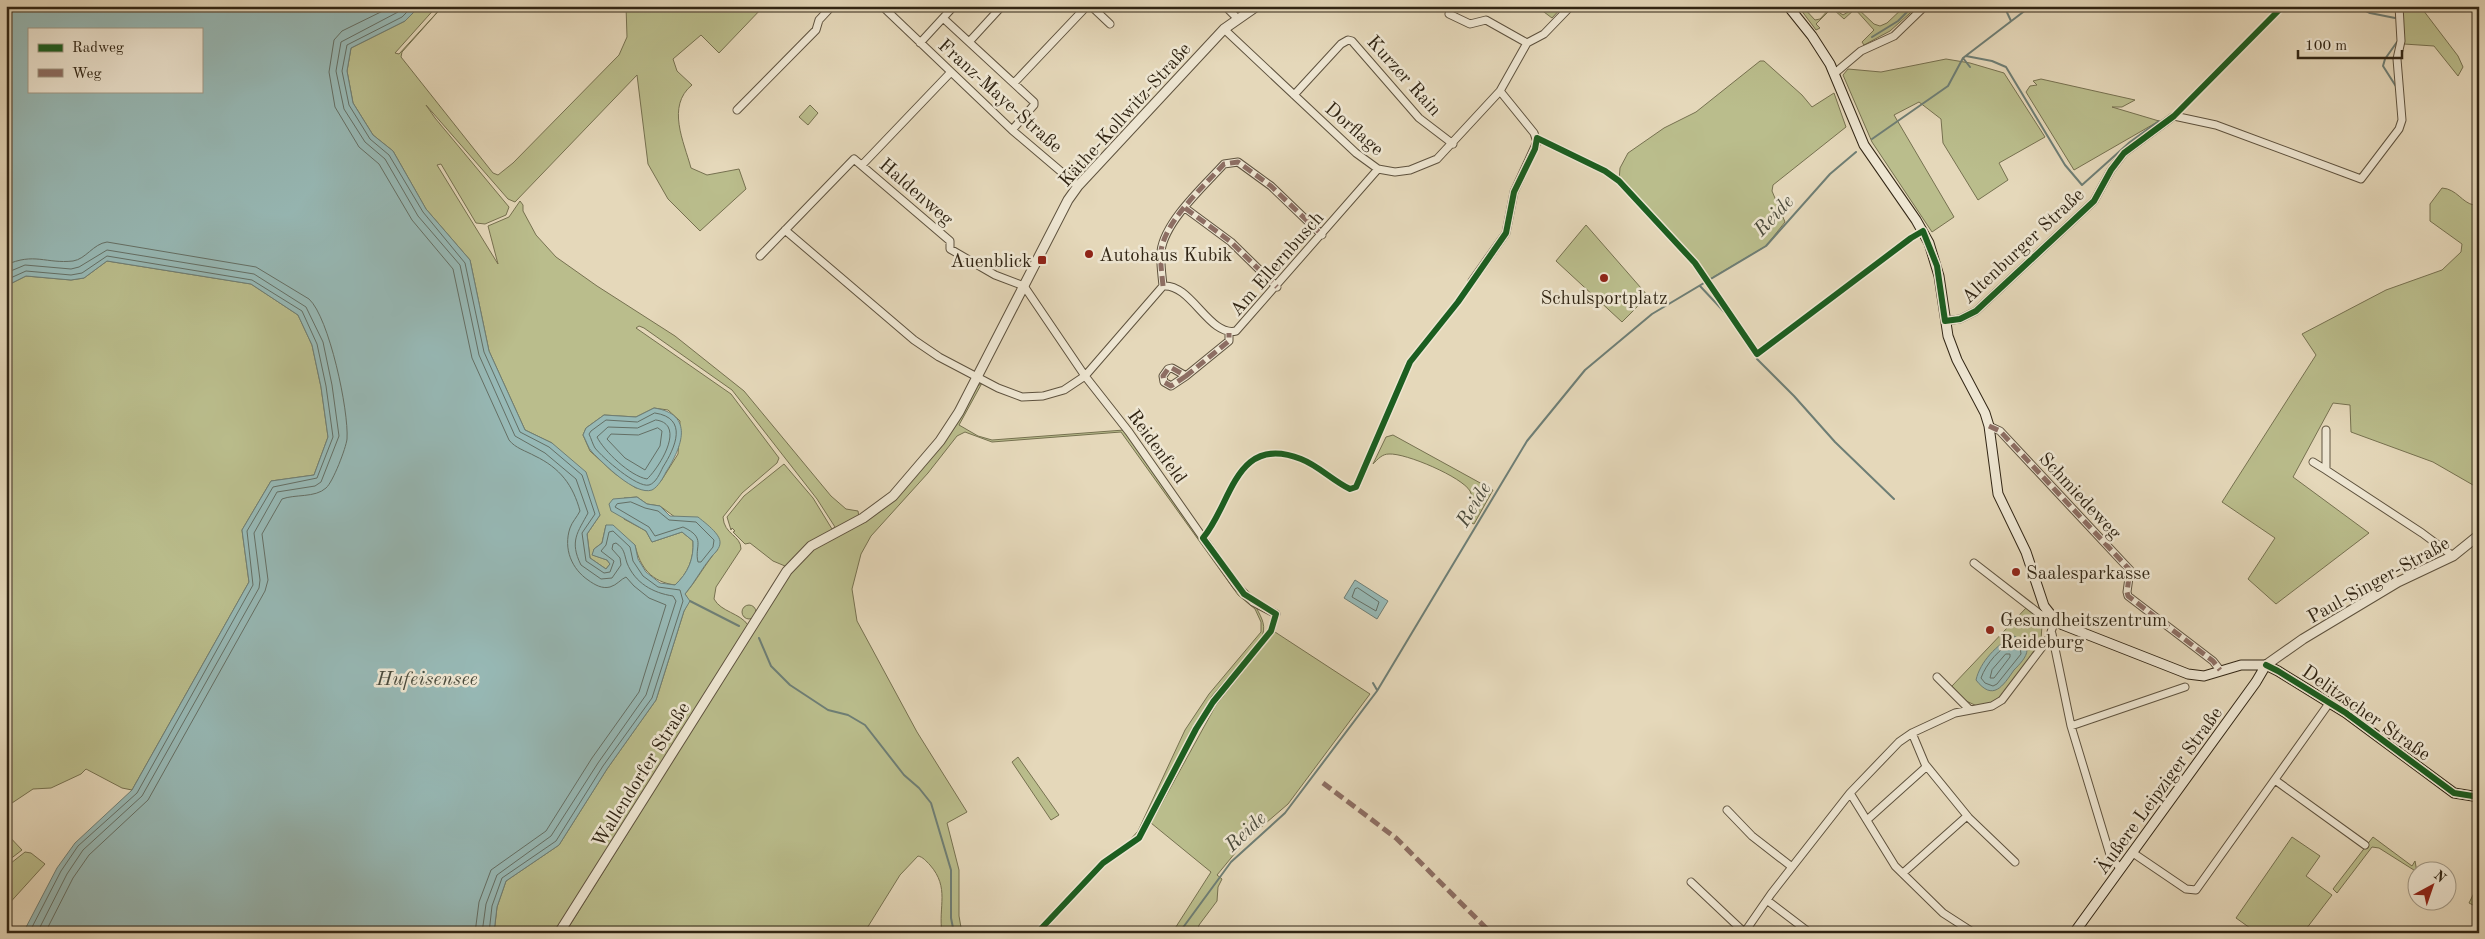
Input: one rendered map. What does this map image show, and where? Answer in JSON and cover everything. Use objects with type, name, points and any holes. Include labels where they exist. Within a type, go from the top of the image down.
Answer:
[{"type":"main road","name":"Käthe-Kollwitz-Straße","points":[[748,633],[782,577],[801,555],[811,546],[863,518],[893,496],[940,441],[959,412],[1068,200],[1078,186],[1224,29],[1237,18],[1258,6]]},
{"type":"main road","points":[[1788,6],[1812,36],[1834,73],[1864,145],[1916,220],[1929,243],[1937,266],[1945,321],[1957,360],[1989,426],[1998,494],[2026,552],[2040,595],[2052,617],[2188,674],[2204,676],[2241,665],[2266,665]]},
{"type":"main road","name":"Paul-Singer-Straße","points":[[2266,665],[2303,639],[2398,582],[2453,556],[2479,535]]},
{"type":"main road","name":"Wallendorfer Straße","points":[[560,933],[748,633]]},
{"type":"main road","name":"Delitzscher Straße","points":[[2266,665],[2330,702],[2450,791],[2458,795],[2479,798]]},
{"type":"main road","name":"Äußere Leipziger Straße","points":[[2074,933],[2256,682],[2266,665]]},
{"type":"street","points":[[736,110],[816,30],[819,20],[832,6]]},
{"type":"street","name":"Franz-Maye-Straße","points":[[882,6],[1012,130],[1078,186]]},
{"type":"street","points":[[920,43],[954,6]]},
{"type":"street","points":[[969,42],[1002,6]]},
{"type":"street","points":[[1014,83],[1087,6]]},
{"type":"street","points":[[1091,6],[1110,24]]},
{"type":"street","points":[[1225,6],[1237,18]]},
{"type":"street","points":[[1448,14],[1470,24],[1486,20],[1527,42],[1544,34],[1571,6]]},
{"type":"street","points":[[1834,73],[1861,51],[1894,36],[1925,6]]},
{"type":"street","name":"Altenburger Straße","points":[[1945,321],[1960,319],[1976,311],[2094,201],[2111,170],[2124,153],[2174,116],[2216,124],[2361,179],[2399,129],[2402,120],[2397,59],[2401,41],[2399,6]]},
{"type":"street","points":[[944,18],[1034,102],[1034,105],[1012,130]]},
{"type":"street","name":"Dorflage","points":[[1224,29],[1356,153],[1378,169],[1395,172],[1410,170],[1437,159],[1500,91],[1527,42]]},
{"type":"street","name":"Kurzer Rain","points":[[1294,95],[1341,44],[1348,40],[1355,43],[1419,118],[1452,144]]},
{"type":"street","points":[[760,256],[854,159],[862,166],[951,72]]},
{"type":"street","points":[[1472,281],[1506,233],[1514,192],[1537,142],[1534,133],[1500,91]]},
{"type":"street","points":[[785,230],[914,340],[939,357],[998,388],[1022,397],[1043,396],[1064,390],[1085,376],[1164,286],[1161,249],[1166,234],[1185,208],[1224,164],[1238,162],[1271,186],[1322,235]]},
{"type":"street","name":"Haldenweg","points":[[862,166],[950,241],[950,249],[995,275],[1024,286]]},
{"type":"street","name":"Am Ellernbusch","points":[[1164,286],[1174,288],[1193,302],[1222,331],[1236,332],[1278,287],[1378,169]]},
{"type":"street","points":[[1185,208],[1231,242],[1278,287]]},
{"type":"street","name":"Reidenfeld","points":[[1024,286],[1085,376],[1130,432],[1236,585],[1253,602],[1276,614]]},
{"type":"street","points":[[1186,376],[1229,341],[1229,333]]},
{"type":"street","name":"Schmiedeweg","points":[[1989,426],[2000,430],[2130,570],[2126,592],[2128,596],[2212,661],[2220,670]]},
{"type":"street","points":[[2326,430],[2326,470]]},
{"type":"street","points":[[2313,462],[2422,533],[2453,556]]},
{"type":"street","points":[[1974,563],[2041,615],[2052,617],[2052,634],[2071,726],[2111,858],[2121,868]]},
{"type":"street","points":[[1691,882],[1744,932],[1850,793],[1899,742],[1912,733],[1955,712],[1992,706],[2002,700],[2052,634]]},
{"type":"street","points":[[1937,677],[1970,710]]},
{"type":"street","points":[[2071,726],[2185,687]]},
{"type":"street","points":[[2132,853],[2186,889],[2196,890],[2330,702]]},
{"type":"street","points":[[1912,733],[1926,766],[1967,816],[2015,862]]},
{"type":"street","points":[[1867,820],[1926,766]]},
{"type":"street","points":[[2275,780],[2365,845]]},
{"type":"street","points":[[1850,793],[1895,866],[1943,913],[1974,933]]},
{"type":"street","points":[[1727,810],[1752,836],[1792,867]]},
{"type":"street","points":[[1903,873],[1967,816]]},
{"type":"street","points":[[1768,901],[1810,933]]},
{"type":"green space","points":[[420,6],[437,6],[395,53],[399,54],[443,6],[402,52],[401,57],[493,173],[498,175],[513,163],[619,55],[627,37],[626,6],[764,6],[719,53],[701,35],[673,59],[677,71],[692,85],[684,94],[678,114],[681,136],[691,168],[707,175],[739,169],[746,189],[700,231],[668,199],[648,164],[637,75],[515,202],[508,199],[426,105],[509,207],[506,215],[485,224],[476,223],[441,164],[437,165],[498,264],[488,226],[509,217],[520,201],[523,205],[523,211],[536,235],[556,257],[675,336],[744,391],[831,496],[846,509],[858,511],[859,517],[802,549],[785,566],[773,561],[750,543],[745,544],[733,532],[735,531],[732,528],[731,530],[727,517],[744,496],[784,464],[813,498],[832,529],[835,527],[817,499],[732,390],[644,328],[639,326],[636,328],[731,394],[779,458],[777,463],[742,493],[723,517],[726,528],[738,541],[741,549],[716,587],[714,599],[721,607],[745,621],[748,625],[555,933],[494,933],[497,907],[506,881],[559,845],[607,769],[656,700],[684,611],[689,601],[685,594],[718,549],[660,506],[647,504],[637,497],[624,498],[624,519],[646,531],[652,542],[682,532],[693,541],[691,560],[683,576],[675,585],[660,581],[644,567],[635,545],[606,525],[602,543],[594,549],[593,555],[607,560],[610,564],[606,569],[590,558],[587,534],[600,515],[552,443],[525,430],[489,351],[470,260],[426,209],[393,151],[373,135],[353,103],[347,71],[351,48],[405,21]],"holes":[[[654,408],[668,410],[680,421],[678,454],[661,481],[636,488],[614,473],[590,451],[583,435],[586,428],[604,415],[636,417]]]},
{"type":"green space","points":[[1536,6],[1563,6],[1552,18]]},
{"type":"green space","points":[[1798,6],[1802,6],[1815,20],[1820,19],[1831,7],[1843,15],[1856,7],[1874,24],[1880,26],[1887,23],[1905,6],[1918,6],[1890,31],[1864,45],[1862,42],[1874,30],[1855,9],[1844,19],[1832,8],[1816,24],[1820,28],[1816,30]]},
{"type":"green space","points":[[2402,6],[2420,6],[2458,56],[2463,67],[2458,76],[2434,46],[2404,44]]},
{"type":"green space","points":[[1946,59],[1970,63],[2004,73],[2045,137],[1999,163],[2008,180],[1978,200],[1943,143],[1941,119],[1919,102],[1894,115],[1954,217],[1932,232],[1872,142],[1843,75],[1848,69],[1881,72]]},
{"type":"green space","points":[[1760,61],[1764,61],[1802,95],[1812,107],[1834,93],[1846,127],[1773,185],[1772,191],[1785,222],[1766,246],[1710,279],[1619,181],[1620,168],[1628,153],[1664,128],[1696,112]]},
{"type":"green space","points":[[2041,79],[2135,100],[2122,107],[2112,107],[2159,121],[2074,170],[2026,92],[2030,86],[2037,85],[2033,81]]},
{"type":"green space","points":[[810,105],[818,113],[808,125],[799,117]]},
{"type":"green space","points":[[2442,188],[2452,191],[2470,204],[2474,205],[2479,200],[2479,334],[2475,337],[2479,374],[2479,480],[2473,485],[2433,462],[2351,432],[2350,405],[2333,403],[2293,477],[2369,533],[2276,604],[2248,579],[2275,538],[2222,502],[2316,355],[2302,334],[2386,290],[2442,270],[2461,252],[2462,244],[2430,221],[2430,204]]},
{"type":"green space","name":"Schulsportplatz","points":[[1586,225],[1648,296],[1622,322],[1556,261]]},
{"type":"green space","points":[[107,261],[251,284],[298,315],[312,345],[321,387],[328,437],[314,475],[271,481],[242,530],[249,582],[132,790],[122,788],[86,769],[81,774],[51,788],[33,789],[6,807],[6,286],[26,276],[71,280],[84,278]]},
{"type":"green space","points":[[982,383],[959,425],[978,436],[992,440],[1124,430],[1256,607],[1262,619],[1264,630],[1261,639],[1212,696],[1192,728],[1139,835],[1111,854],[1080,883],[1103,859],[1130,840],[1138,831],[1185,730],[1209,694],[1261,632],[1261,622],[1255,609],[1238,595],[1121,432],[992,442],[965,432],[957,436],[928,473],[871,536],[861,554],[852,589],[857,621],[917,732],[967,812],[947,823],[959,870],[959,916],[962,933],[942,933],[942,890],[940,882],[930,865],[918,856],[900,875],[864,933],[565,933],[789,575],[806,555],[823,543],[865,522],[886,507],[901,492],[975,388]]},
{"type":"green space","points":[[1393,435],[1493,490],[1474,524],[1469,522],[1472,506],[1470,491],[1456,479],[1433,467],[1408,457],[1397,455],[1384,455],[1373,464],[1386,437]]},
{"type":"green space","points":[[749,605],[754,607],[756,612],[754,617],[749,619],[744,617],[742,612],[744,607]]},
{"type":"green space","points":[[2026,608],[2042,624],[2041,641],[2004,694],[1993,702],[1977,706],[1964,700],[1952,686]]},
{"type":"green space","points":[[1275,632],[1370,694],[1288,804],[1245,841],[1217,875],[1222,879],[1218,887],[1217,901],[1199,925],[1197,933],[1172,933],[1211,872],[1151,823],[1216,705]]},
{"type":"green space","points":[[1018,757],[1059,815],[1051,820],[1012,762]]},
{"type":"green space","points":[[6,833],[22,850],[9,860],[6,860]]},
{"type":"green space","points":[[2292,837],[2320,856],[2306,876],[2332,895],[2303,933],[2257,933],[2236,918]]},
{"type":"green space","points":[[2373,837],[2408,863],[2408,866],[2379,848],[2372,847],[2337,893],[2333,889]]},
{"type":"green space","points":[[25,852],[31,853],[45,864],[6,907],[6,867]]},
{"type":"green space","points":[[2479,883],[2476,900],[2479,908],[2469,903]]},
{"type":"water","name":"Hufeisensee","points":[[6,6],[420,6],[405,21],[351,48],[347,71],[353,103],[373,135],[393,151],[426,209],[470,260],[489,351],[525,430],[552,443],[586,472],[600,515],[587,534],[590,558],[606,569],[610,564],[607,560],[592,555],[594,549],[602,543],[606,525],[613,525],[635,545],[638,559],[646,572],[660,583],[675,585],[689,565],[693,541],[682,532],[652,542],[646,531],[611,511],[609,504],[613,499],[637,497],[647,504],[660,506],[670,516],[698,517],[715,532],[720,540],[719,547],[685,594],[690,601],[684,611],[656,700],[607,769],[559,845],[506,881],[497,907],[494,933],[23,933],[57,868],[75,843],[132,790],[249,582],[242,530],[271,481],[314,475],[328,437],[321,387],[312,345],[298,315],[251,284],[107,261],[84,278],[71,280],[26,276],[6,286]]},
{"type":"water","points":[[654,408],[667,411],[675,417],[680,424],[681,433],[677,452],[662,480],[654,489],[645,491],[628,484],[611,470],[591,450],[583,435],[586,428],[604,415],[636,417]]},
{"type":"water","points":[[1355,580],[1388,601],[1377,619],[1344,598]]},
{"type":"water","points":[[2014,636],[2025,645],[2026,655],[2002,686],[1993,691],[1982,687],[1976,680],[1985,660],[2008,639]]},
{"type":"waterway","points":[[1872,37],[1898,21],[1913,6]]},
{"type":"waterway","points":[[2004,6],[2011,21]]},
{"type":"waterway","name":"Reide","points":[[1872,139],[1948,86],[1963,58],[2031,6]]},
{"type":"waterway","points":[[2356,6],[2370,13],[2395,18]]},
{"type":"waterway","points":[[2397,42],[2385,59],[2383,66],[2397,88]]},
{"type":"waterway","points":[[1966,56],[1992,61],[2006,67],[2065,165],[2082,185],[2130,142],[2159,121]]},
{"type":"waterway","points":[[1963,58],[1970,67]]},
{"type":"waterway","name":"Reide","points":[[1179,933],[1231,862],[1285,813],[1377,691],[1527,441],[1585,370],[1652,314],[1766,246],[1830,174],[1856,152]]},
{"type":"waterway","points":[[1707,282],[1712,289]]},
{"type":"waterway","points":[[1700,286],[1729,317],[1751,350]]},
{"type":"waterway","points":[[1757,359],[1794,396],[1835,442],[1894,499]]},
{"type":"waterway","points":[[690,601],[739,626]]},
{"type":"waterway","points":[[759,638],[771,666],[790,685],[828,710],[848,715],[865,725],[904,775],[919,788],[931,803],[951,870],[951,918],[954,933]]},
{"type":"waterway","points":[[1373,683],[1377,690]]},
{"type":"marked path","points":[[1163,286],[1161,251],[1164,240],[1177,216],[1224,164],[1238,162],[1271,186],[1322,235]]},
{"type":"marked path","points":[[1185,208],[1231,242],[1277,287]]},
{"type":"marked path","points":[[1186,376],[1171,386],[1164,382],[1163,376],[1168,369],[1172,368],[1186,376],[1229,341],[1229,333]]},
{"type":"marked path","points":[[1989,426],[2000,431],[2130,570],[2128,596],[2213,661],[2220,670]]},
{"type":"marked path","points":[[1323,783],[1396,838],[1491,933]]},
{"type":"cycle path","points":[[1037,933],[1103,863],[1139,838],[1196,729],[1213,702],[1271,631],[1276,614],[1244,594],[1203,538],[1213,524],[1238,476],[1249,464],[1262,456],[1279,454],[1308,462],[1350,489],[1356,487],[1410,362],[1458,302],[1506,233],[1514,192],[1535,149],[1537,138],[1605,171],[1619,181],[1695,263],[1757,354],[1911,238],[1923,231],[1937,266],[1945,321],[1960,319],[1976,311],[2094,201],[2111,170],[2124,153],[2174,116],[2283,6]]},
{"type":"cycle path","points":[[2266,665],[2346,713],[2454,793],[2479,797]]},
{"type":"place","name":"Autohaus Kubik","points":[[1089,254]]},
{"type":"place","name":"Auenblick","points":[[1042,260]]},
{"type":"place","name":"Schulsportplatz","points":[[1604,278]]},
{"type":"place","name":"Saalesparkasse","points":[[2016,572]]},
{"type":"place","name":"Gesundheitszentrum Reideburg","points":[[1990,630]]}]
